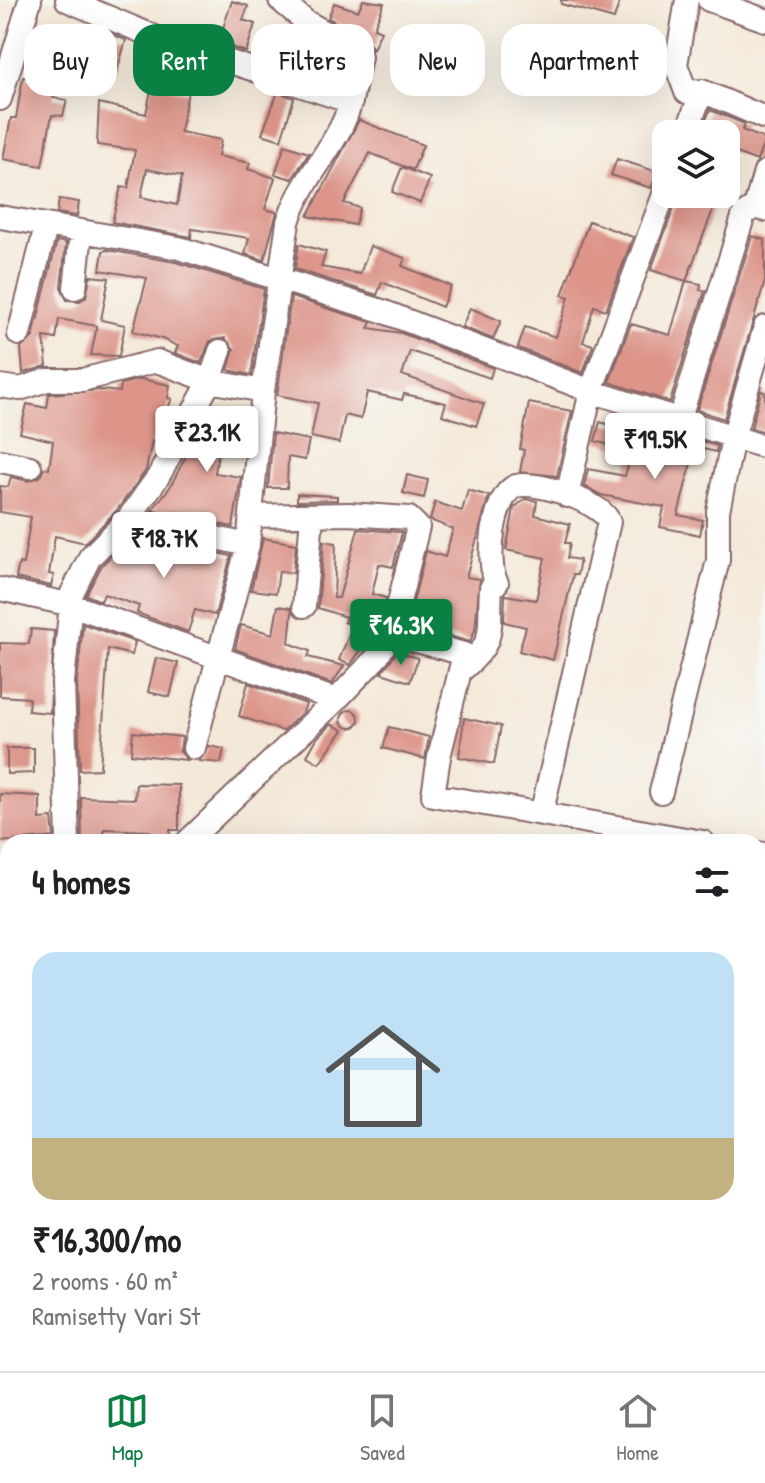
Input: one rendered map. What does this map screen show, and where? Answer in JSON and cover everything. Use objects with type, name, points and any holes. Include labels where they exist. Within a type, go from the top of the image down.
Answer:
[{"type":"street","points":[[2,85],[30,0]]},
{"type":"street","points":[[67,0],[155,37],[351,102]]},
{"type":"street","points":[[194,748],[248,545],[263,391],[288,222],[294,203],[340,128],[351,102],[359,51],[305,21],[280,0]]},
{"type":"street","points":[[687,0],[676,65],[686,92],[702,91],[765,118]]},
{"type":"street","points":[[709,0],[765,20]]},
{"type":"street","points":[[691,120],[702,91]]},
{"type":"street","points":[[680,418],[744,214],[760,209],[765,172]]},
{"type":"street","points":[[567,496],[591,391],[659,208]]},
{"type":"street","points":[[0,217],[179,248],[382,311],[591,391],[765,447]]},
{"type":"street","points":[[19,334],[46,227]]},
{"type":"street","points":[[75,288],[81,233]]},
{"type":"street","points":[[661,792],[718,560],[718,511],[733,438],[765,327]]},
{"type":"street","points":[[68,834],[63,682],[72,593],[90,557],[128,519],[168,461],[210,381],[220,351]]},
{"type":"street","points":[[0,386],[20,389],[47,380],[82,380],[157,361],[210,381],[263,391]]},
{"type":"street","points":[[0,461],[30,467]]},
{"type":"street","points":[[464,668],[486,650],[489,638],[491,588],[497,583],[489,564],[490,550],[503,498],[517,486],[557,490],[600,508],[609,522],[542,811]]},
{"type":"street","points":[[195,834],[378,656],[391,634],[417,522],[409,518],[348,514],[251,516]]},
{"type":"street","points":[[304,606],[312,517]]},
{"type":"street","points":[[128,519],[248,545]]},
{"type":"street","points":[[0,589],[72,605],[336,700]]},
{"type":"street","points":[[391,634],[462,651],[464,668],[439,757],[433,795],[542,811],[661,834]]},
{"type":"building","points":[[363,0],[384,3],[374,28],[374,24],[339,24],[328,18],[334,3],[358,11]]},
{"type":"building","points":[[561,0],[620,0],[614,19],[561,4]]},
{"type":"building","points":[[232,1],[248,6],[243,20],[255,24],[251,24],[246,52],[235,48],[235,24],[224,24]]},
{"type":"building","points":[[374,28],[381,31],[374,47]]},
{"type":"building","points":[[117,36],[126,40],[117,71]]},
{"type":"building","points":[[23,77],[24,96],[53,96],[67,100],[63,116],[52,115],[42,166],[3,159],[11,118],[16,118]]},
{"type":"building","points":[[150,96],[187,96],[180,132],[221,140],[218,156],[250,163],[248,169],[275,178],[265,209],[277,212],[264,260],[245,254],[249,238],[192,229],[191,237],[112,222],[121,187],[128,188],[135,150],[97,145],[99,103],[146,114]],"holes":[[[147,169],[182,176],[177,205],[141,197]]]},
{"type":"building","points":[[276,96],[294,98],[281,140],[262,134]]},
{"type":"building","points":[[710,110],[735,120],[706,120]]},
{"type":"building","points":[[359,120],[423,145],[413,170],[370,153],[344,203],[360,208],[355,225],[308,216]]},
{"type":"building","points":[[740,122],[745,124],[742,130],[765,139],[757,161],[740,154]]},
{"type":"building","points":[[285,145],[309,153],[292,179],[275,174]]},
{"type":"building","points":[[617,159],[652,170],[652,186],[651,188],[611,175]]},
{"type":"building","points":[[402,167],[430,178],[420,203],[392,192]]},
{"type":"building","points":[[59,199],[79,202],[77,216],[57,213]]},
{"type":"building","points":[[674,208],[714,208],[686,281],[651,270]]},
{"type":"building","points":[[589,221],[633,237],[606,310],[594,306],[583,342],[593,345],[583,373],[518,348],[525,327],[556,337],[569,297],[562,295]]},
{"type":"building","points":[[752,236],[765,240],[765,281],[724,419],[697,410]]},
{"type":"building","points":[[57,241],[66,243],[61,287],[67,300],[80,301],[86,297],[90,276],[109,278],[101,320],[125,325],[119,356],[91,355],[97,326],[59,319],[56,339],[44,337],[47,366],[23,373],[21,348],[33,337]]},
{"type":"building","points":[[299,244],[326,252],[321,267],[360,274],[370,246],[405,258],[402,266],[451,286],[442,307],[382,282],[377,295],[295,269]]},
{"type":"building","points":[[103,251],[176,262],[264,289],[251,375],[228,370],[234,349],[225,338],[210,341],[201,363],[175,353],[178,346],[133,331],[147,278],[100,270]]},
{"type":"building","points":[[686,281],[701,284],[700,290],[705,291],[670,402],[609,382],[631,324],[670,335]]},
{"type":"building","points":[[291,297],[371,322],[369,328],[401,333],[493,368],[490,378],[410,351],[402,375],[484,404],[476,426],[442,415],[446,403],[404,394],[402,400],[367,392],[361,419],[345,415],[339,443],[311,437],[318,403],[277,395]]},
{"type":"building","points":[[470,308],[501,321],[493,339],[462,327]]},
{"type":"building","points":[[141,379],[170,385],[168,398],[172,399],[160,426],[168,428],[161,443],[152,441],[146,470],[117,510],[85,543],[55,536],[49,574],[54,575],[51,586],[16,578],[19,563],[23,564],[31,517],[0,512],[0,486],[8,487],[11,477],[28,481],[40,477],[44,468],[49,469],[53,441],[20,433],[27,404],[47,408],[49,394],[101,390],[120,392],[121,384]]},
{"type":"building","points":[[761,391],[765,392],[765,432],[751,428]]},
{"type":"building","points":[[529,403],[572,411],[557,476],[520,472],[524,450],[520,449]]},
{"type":"building","points":[[211,408],[247,416],[244,447],[220,441],[215,473],[241,477],[233,527],[152,510],[170,487]]},
{"type":"building","points":[[621,415],[638,421],[630,451],[595,441],[600,422],[618,427]]},
{"type":"building","points":[[273,433],[309,440],[305,460],[288,457],[287,488],[268,488]]},
{"type":"building","points":[[679,434],[717,446],[716,452],[695,447],[678,515],[703,520],[700,535],[660,527],[664,507],[601,495],[584,486],[588,469],[625,476],[635,442],[674,453]]},
{"type":"building","points":[[407,475],[428,480],[424,498],[403,493]]},
{"type":"building","points":[[468,490],[489,496],[466,577],[480,579],[475,630],[470,642],[415,626],[416,621],[409,618],[426,551],[445,557],[453,529],[430,520],[435,502],[462,511]]},
{"type":"building","points":[[297,494],[337,496],[337,500],[297,501]]},
{"type":"building","points":[[525,499],[537,501],[535,515],[570,524],[565,543],[570,543],[567,558],[580,560],[577,575],[573,575],[553,660],[519,651],[526,627],[504,622],[505,595],[536,600],[545,558],[506,550],[514,508]]},
{"type":"building","points":[[358,529],[402,532],[393,567],[379,564],[372,594],[386,598],[381,617],[365,613],[361,627],[344,622],[346,617],[318,608],[324,541],[336,543],[334,598],[339,598]]},
{"type":"building","points":[[132,534],[231,556],[215,615],[195,610],[188,632],[137,613],[139,606],[104,594],[101,601],[86,595],[102,565],[112,555],[122,558],[126,540]]},
{"type":"building","points":[[263,538],[296,544],[293,573],[279,571],[276,593],[251,590]]},
{"type":"building","points":[[278,606],[291,608],[289,643],[310,651],[308,657],[344,666],[332,684],[235,649],[241,625],[273,634]]},
{"type":"building","points":[[83,624],[135,642],[132,655],[108,649],[100,769],[80,770],[77,682]]},
{"type":"building","points":[[31,629],[54,631],[50,713],[28,711],[29,698],[0,696],[0,643],[29,644]]},
{"type":"building","points":[[349,635],[367,642],[350,665],[339,660]]},
{"type":"building","points":[[397,652],[418,658],[410,682],[381,673]]},
{"type":"building","points":[[156,658],[178,663],[170,697],[148,692]]},
{"type":"building","points":[[248,683],[306,704],[303,712],[283,731],[239,716]]},
{"type":"building","points":[[350,710],[359,719],[350,728],[341,719]]},
{"type":"building","points":[[464,718],[501,726],[494,764],[459,757]]},
{"type":"building","points":[[331,724],[343,730],[319,763],[307,756],[317,738]]},
{"type":"building","points":[[389,727],[429,737],[425,759],[383,748]]},
{"type":"building","points":[[133,732],[182,737],[180,751],[187,760],[131,754]]},
{"type":"building","points":[[209,746],[224,749],[221,763],[199,761]]},
{"type":"building","points":[[7,748],[34,748],[34,773],[7,774]]},
{"type":"building","points":[[136,784],[179,785],[179,830],[170,830],[170,834],[150,834],[150,831],[104,829],[104,834],[82,834],[81,797],[135,799]]},
{"type":"building","points":[[0,794],[40,796],[40,819],[52,818],[54,834],[0,834]]}]
